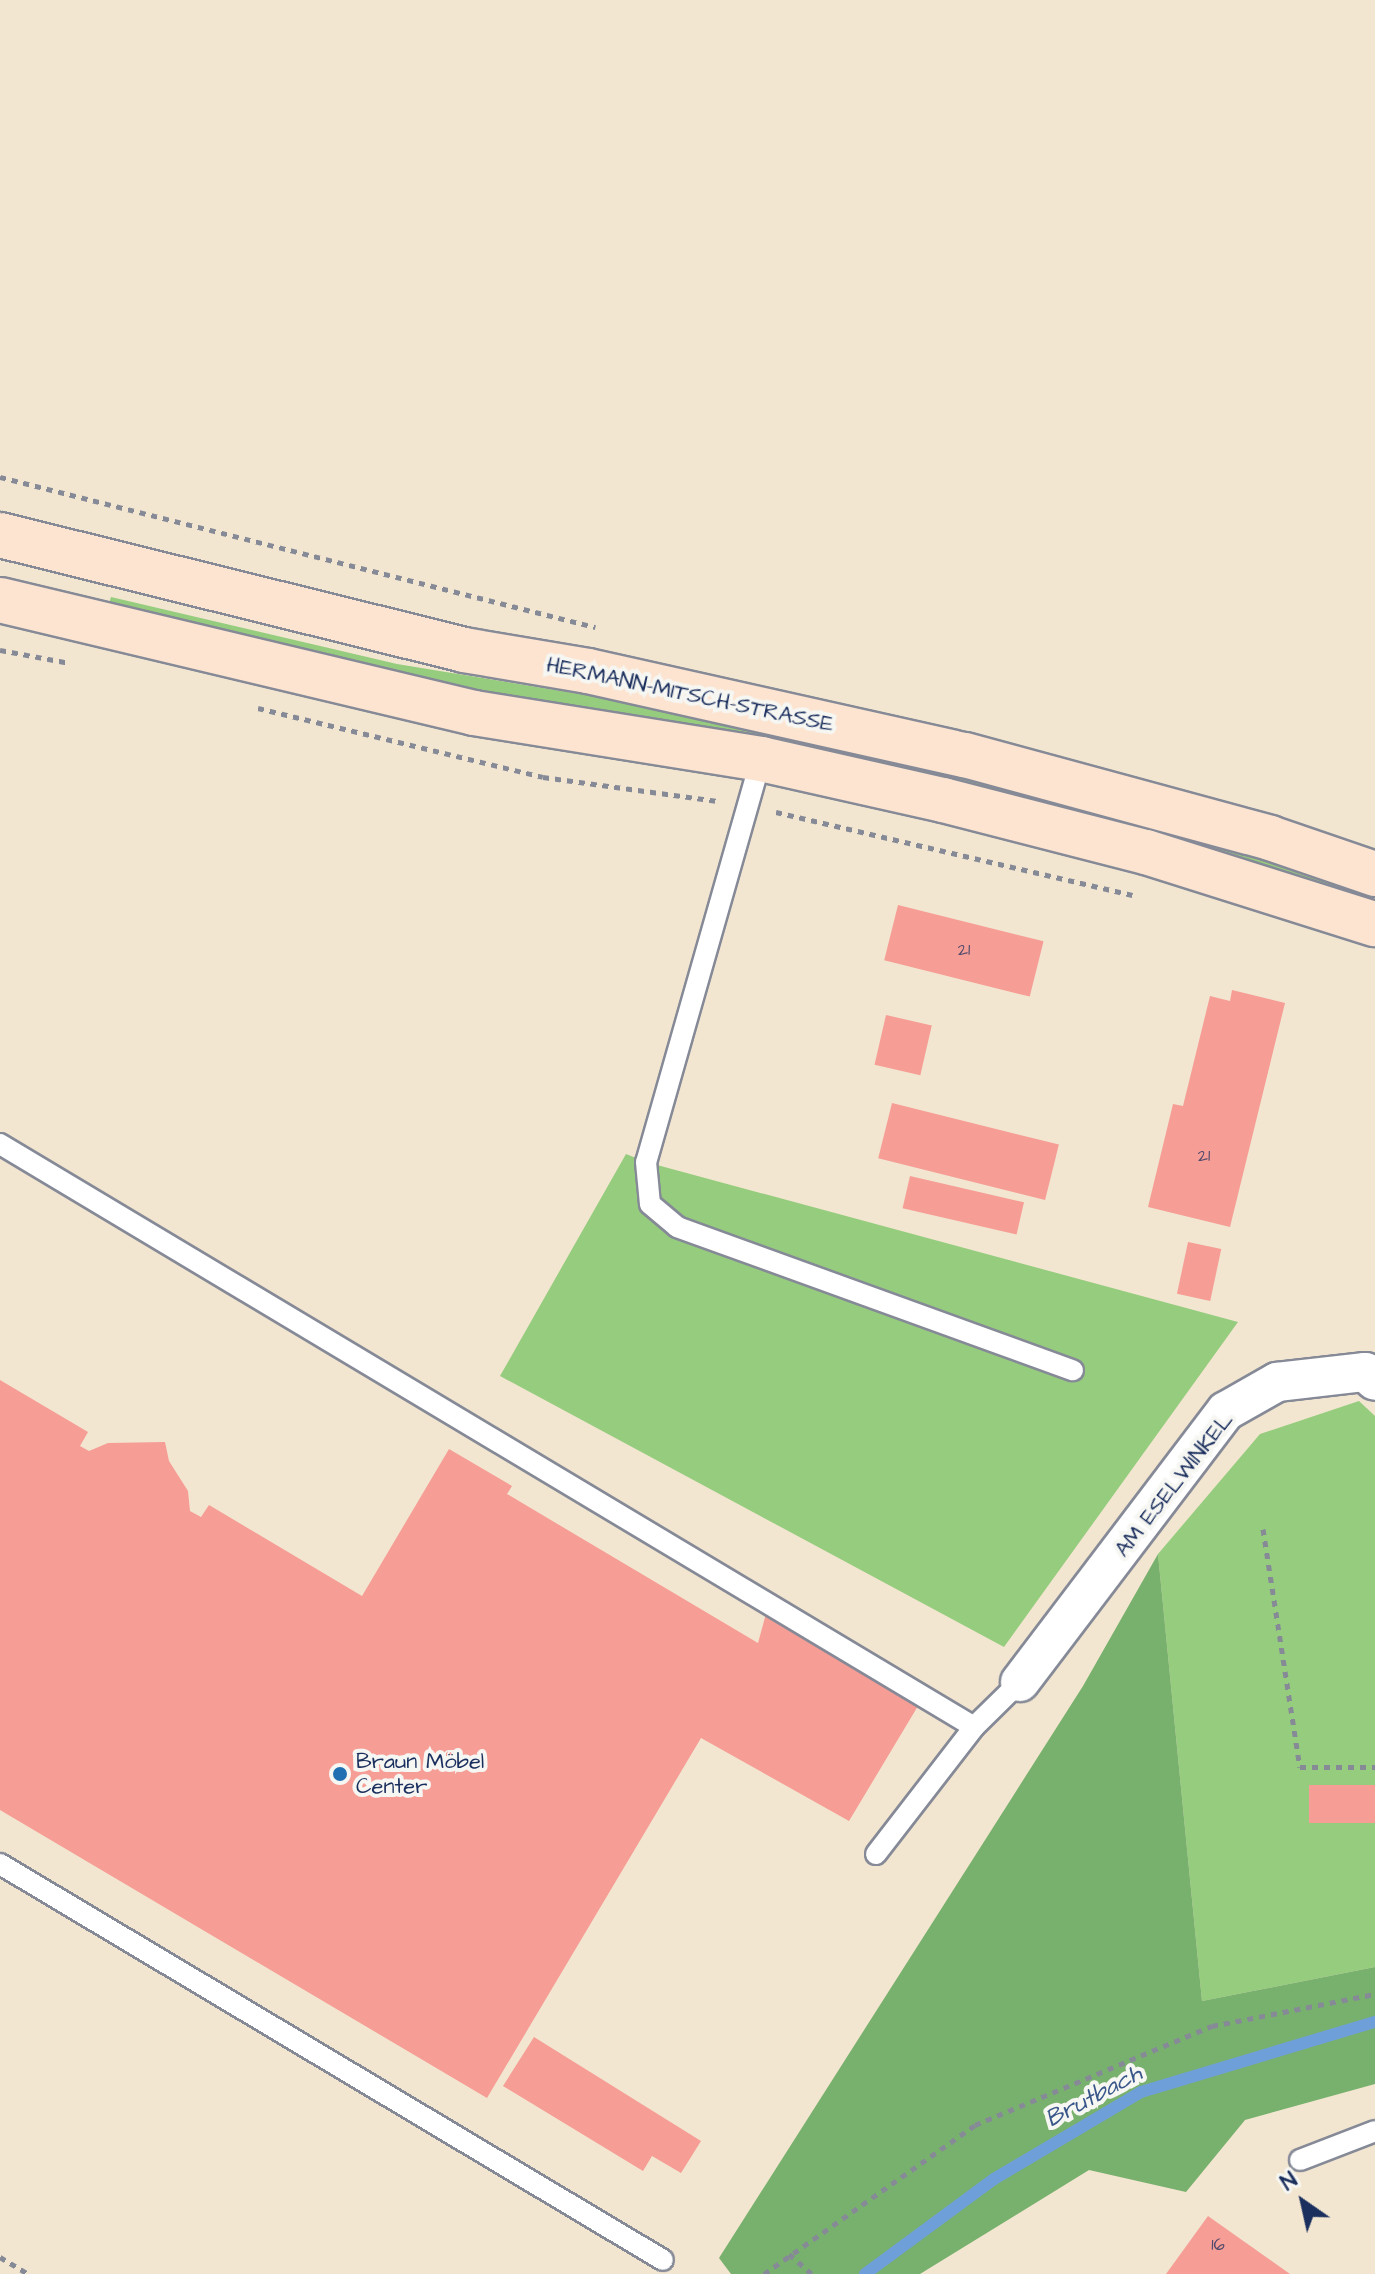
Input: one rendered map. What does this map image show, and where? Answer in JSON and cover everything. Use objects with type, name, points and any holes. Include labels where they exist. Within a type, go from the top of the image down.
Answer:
[{"type":"main road","name":"HERMANN-MITSCH-STRASSE","points":[[2,543],[464,650],[588,671],[965,755],[1270,838],[1375,874]]},
{"type":"main road","points":[[0,600],[474,713],[761,759],[1146,852],[1375,924]]},
{"type":"street","name":"AM ESELWINKEL","points":[[1020,1682],[1226,1411],[1277,1382],[1365,1372],[1375,1381]]},
{"type":"lane","points":[[761,759],[646,1162],[650,1204],[677,1227],[1073,1370]]},
{"type":"lane","points":[[0,1144],[974,1727]]},
{"type":"lane","points":[[876,1854],[974,1727],[1020,1682]]},
{"type":"lane","points":[[0,1864],[663,2260]]},
{"type":"lane","points":[[1300,2160],[1375,2131]]},
{"type":"path","points":[[0,650],[78,664]]},
{"type":"path","points":[[1263,1529],[1300,1767],[1375,1767]]},
{"type":"path","points":[[764,2274],[789,2253],[975,2125],[1212,2026],[1375,1994]]},
{"type":"path","points":[[789,2253],[812,2274]]},
{"type":"path","points":[[0,2257],[28,2274]]},
{"type":"green space","points":[[111,597],[397,664],[690,712],[1128,817],[1127,826],[462,690],[108,607]]},
{"type":"green space","points":[[1181,831],[1375,890],[1371,903],[1177,843]]},
{"type":"green space","points":[[626,1154],[646,1162],[1238,1322],[1004,1647],[500,1376]]},
{"type":"green space","points":[[1359,1401],[1375,1416],[1375,1967],[1202,2001],[1158,1554],[1260,1434]]},
{"type":"green space","points":[[1158,1554],[1202,2001],[1375,1967],[1375,2084],[1245,2120],[1186,2192],[1089,2170],[920,2274],[731,2274],[719,2258],[1083,1686]]},
{"type":"building","points":[[898,905],[1044,941],[1030,997],[884,960]]},
{"type":"building","points":[[1232,990],[1285,1003],[1230,1227],[1148,1207],[1173,1104],[1183,1106],[1210,996],[1230,1001]]},
{"type":"building","points":[[886,1015],[932,1026],[920,1075],[875,1065]]},
{"type":"building","points":[[892,1103],[1059,1145],[1045,1200],[878,1158]]},
{"type":"building","points":[[910,1176],[1024,1202],[1017,1234],[903,1208]]},
{"type":"building","points":[[1188,1242],[1221,1249],[1210,1301],[1177,1294]]},
{"type":"building","name":"Braun Möbel Center","points":[[0,1380],[88,1432],[80,1446],[89,1451],[108,1443],[165,1442],[169,1461],[188,1491],[190,1511],[201,1517],[209,1505],[362,1596],[449,1449],[512,1486],[507,1494],[758,1643],[767,1610],[921,1701],[849,1821],[701,1738],[487,2098],[0,1810]]},
{"type":"building","points":[[1309,1785],[1375,1785],[1375,1823],[1309,1823]]},
{"type":"building","points":[[534,2037],[701,2141],[681,2173],[652,2156],[643,2171],[503,2086]]},
{"type":"building","points":[[1208,2216],[1290,2274],[1166,2274]]},
{"type":"waterway","name":"Brutbach","points":[[865,2274],[994,2179],[1141,2092],[1375,2022]]},
{"type":"place","name":"Braun Möbel Center","points":[[340,1774]]}]
